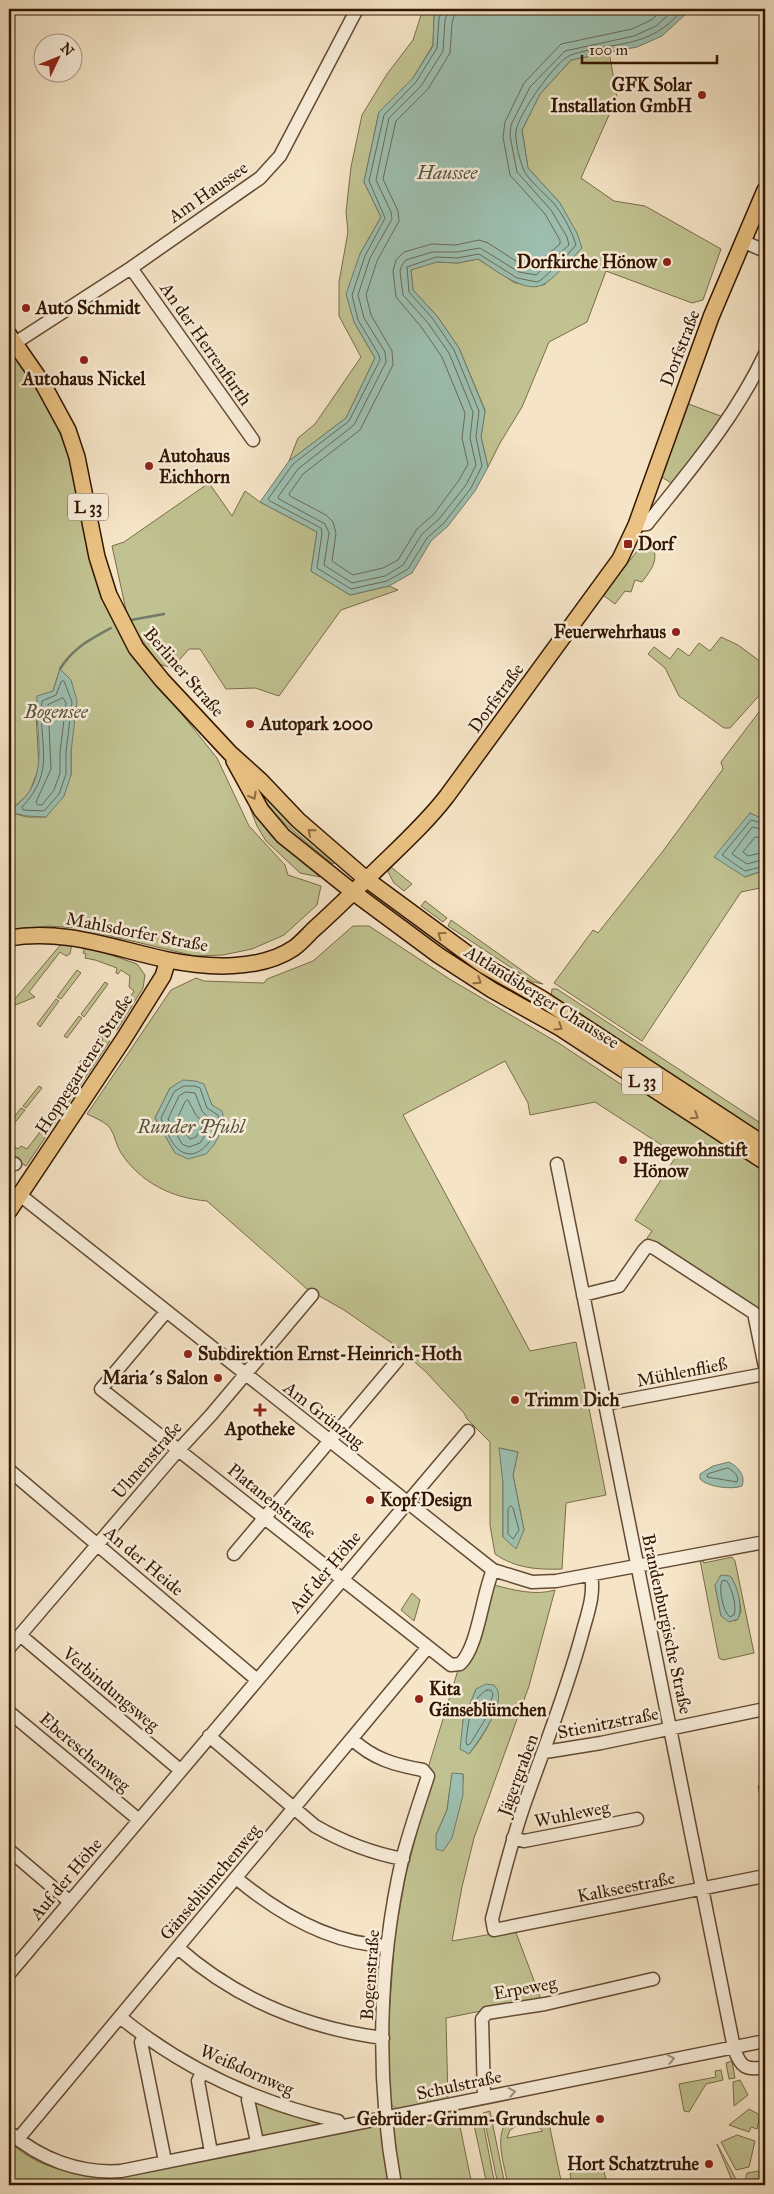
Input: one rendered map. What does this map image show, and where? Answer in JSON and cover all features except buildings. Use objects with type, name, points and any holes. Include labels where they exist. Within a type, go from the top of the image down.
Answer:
[{"type":"main road","name":"Dorfstraße","points":[[353,892],[440,805],[620,559],[636,525],[711,317],[765,190]]},
{"type":"main road","name":"Berliner Straße","points":[[12,339],[48,391],[70,437],[79,466],[105,584],[125,630],[136,648],[157,675],[230,753],[260,780],[298,820],[366,879]]},
{"type":"main road","name":"Berliner Straße","points":[[230,753],[261,810],[283,836],[353,892]]},
{"type":"main road","name":"Altlandsberger Chaussee","points":[[366,879],[483,965],[541,998],[765,1145]]},
{"type":"main road","name":"Altlandsberger Chaussee","points":[[353,892],[492,990],[560,1028],[765,1162]]},
{"type":"main road","name":"Mahlsdorfer Straße","points":[[9,938],[30,935],[80,938],[168,960],[212,965],[251,964],[277,956],[294,948],[353,892]]},
{"type":"main road","name":"Hoppegartener Straße","points":[[9,1212],[123,1040],[162,976],[168,960]]},
{"type":"street","name":"Am Haussee","points":[[12,339],[131,268],[260,178],[280,156],[358,9]]},
{"type":"street","points":[[742,242],[765,252]]},
{"type":"street","name":"An der Herrenfurth","points":[[131,268],[252,440]]},
{"type":"street","points":[[636,525],[647,524],[705,452],[734,412],[765,354]]},
{"type":"street","name":"Brandenburgische Straße","points":[[557,1164],[734,2048],[741,2064],[753,2070],[765,2067]]},
{"type":"street","name":"Am Grünzug","points":[[20,1195],[494,1570],[532,1582],[556,1581],[765,1542]]},
{"type":"street","points":[[583,1295],[619,1286],[644,1250],[648,1246],[654,1248],[754,1313],[765,1367]]},
{"type":"street","name":"Ulmenstraße","points":[[9,1648],[246,1375],[312,1295]]},
{"type":"street","name":"Platanenstraße","points":[[166,1312],[101,1389],[451,1665],[460,1664],[465,1660],[469,1652],[488,1583],[494,1570]]},
{"type":"street","points":[[234,1554],[397,1361]]},
{"type":"street","name":"Mühlenfließ","points":[[605,1404],[765,1374]]},
{"type":"street","name":"Auf der Höhe","points":[[9,1974],[256,1679],[468,1431]]},
{"type":"street","name":"An der Heide","points":[[9,1470],[256,1679]]},
{"type":"street","name":"Jägergraben","points":[[494,1930],[492,1919],[513,1838],[545,1752],[573,1668],[592,1594],[591,1575]]},
{"type":"street","name":"Verbindungsweg","points":[[20,1635],[180,1770]]},
{"type":"street","name":"Gänseblümchenweg","points":[[13,2136],[120,2017],[294,1810],[352,1739],[425,1644]]},
{"type":"street","name":"Stienitzstraße","points":[[545,1752],[765,1709]]},
{"type":"street","name":"Ebereschenweg","points":[[9,1712],[139,1820]]},
{"type":"street","points":[[208,1736],[294,1810],[334,1837],[365,1850],[403,1859]]},
{"type":"street","name":"Bogenstraße","points":[[352,1739],[375,1757],[404,1767],[423,1770],[428,1776],[403,1859],[387,1946],[383,2038],[385,2118],[394,2185]]},
{"type":"street","name":"Wuhleweg","points":[[513,1838],[524,1841],[637,1819]]},
{"type":"street","points":[[9,1850],[70,1902]]},
{"type":"street","name":"Kalkseestraße","points":[[494,1930],[765,1876]]},
{"type":"street","points":[[236,1878],[276,1908],[313,1927],[370,1945],[387,1946]]},
{"type":"street","points":[[178,1948],[231,1987],[278,2012],[341,2032],[383,2038]]},
{"type":"street","name":"Erpeweg","points":[[484,2097],[482,2019],[487,2013],[545,2004],[653,1979]]},
{"type":"street","name":"Weißdornweg","points":[[120,2017],[144,2036],[202,2072],[250,2095],[296,2111],[338,2121],[340,2126]]},
{"type":"street","points":[[144,2036],[141,2042],[165,2161]]},
{"type":"street","name":"Schulstraße","points":[[13,2136],[39,2154],[59,2163],[96,2171],[121,2171],[257,2142],[765,2041]]},
{"type":"street","points":[[202,2072],[198,2081],[211,2152]]},
{"type":"street","points":[[250,2095],[248,2100],[257,2142]]},
{"type":"green space","points":[[423,9],[439,9],[434,17],[433,45],[413,78],[379,112],[364,182],[381,217],[360,254],[354,322],[375,358],[346,418],[289,461],[298,438],[315,424],[361,357],[339,316],[339,282],[348,232],[346,212],[351,167],[362,115],[387,74],[413,40]]},
{"type":"green space","points":[[609,52],[617,97],[581,178],[614,201],[645,206],[721,249],[703,300],[692,303],[606,271],[587,322],[549,342],[522,407],[488,467],[481,437],[485,410],[459,348],[437,316],[413,290],[411,269],[435,262],[458,263],[478,259],[515,283],[544,285],[553,276],[560,203],[528,168],[522,130],[540,94],[571,60]]},
{"type":"green space","points":[[9,346],[48,402],[74,470],[102,597],[124,642],[217,758],[249,826],[285,865],[288,875],[321,886],[317,905],[284,935],[252,949],[223,955],[195,956],[77,928],[48,926],[9,932]],"holes":[[[60,669],[71,752],[71,775],[46,817],[27,817],[9,812],[29,793],[39,768],[36,713],[53,691]]]},
{"type":"green space","points":[[686,403],[726,418],[673,484],[660,476]]},
{"type":"green space","points":[[209,483],[232,516],[245,491],[260,502],[317,532],[311,571],[350,595],[389,586],[398,590],[341,610],[279,696],[255,688],[226,689],[200,649],[189,649],[172,668],[159,664],[132,626],[126,610],[112,546],[124,542]]},
{"type":"green space","points":[[648,537],[651,539],[655,552],[652,567],[642,582],[635,580],[631,592],[625,591],[615,604],[603,595]]},
{"type":"green space","points":[[721,637],[738,645],[765,665],[765,689],[730,728],[724,728],[679,696],[665,668],[648,654],[654,647],[670,659],[678,648],[689,656],[699,643],[710,651]]},
{"type":"green space","points":[[765,704],[765,820],[750,813],[745,877],[765,870],[765,887],[741,892],[642,1041],[554,983],[593,930],[598,933],[663,851],[723,769],[721,762]]},
{"type":"green space","points":[[261,791],[336,860],[333,864],[281,820],[265,800]]},
{"type":"green space","points":[[250,808],[272,837],[320,877],[300,873],[266,841],[257,826]]},
{"type":"green space","points":[[391,867],[412,884],[404,891],[394,883],[388,872]]},
{"type":"green space","points":[[425,901],[447,918],[443,922],[421,906]]},
{"type":"green space","points":[[451,920],[543,984],[533,982],[448,926]]},
{"type":"green space","points":[[353,926],[369,926],[451,980],[560,1044],[625,1087],[630,1081],[765,1170],[765,1345],[752,1307],[647,1238],[652,1231],[635,1220],[677,1155],[595,1102],[530,1115],[528,1103],[505,1061],[403,1115],[530,1351],[576,1342],[606,1495],[566,1503],[562,1569],[544,1569],[518,1565],[495,1554],[490,1525],[490,1442],[426,1372],[399,1348],[344,1310],[307,1289],[207,1201],[170,1192],[148,1181],[129,1164],[121,1153],[110,1128],[87,1114],[171,990],[196,978],[204,981],[264,983],[267,979],[313,961]],"holes":[[[170,1088],[209,1098],[212,1105],[217,1109],[175,1153],[155,1118]],[[500,1448],[518,1452],[513,1475],[524,1530],[503,1537],[503,1483]]]},
{"type":"green space","points":[[62,943],[72,944],[70,954],[66,956],[60,952],[29,992],[35,997],[13,1006],[9,1011],[9,1006]]},
{"type":"green space","points":[[85,946],[137,964],[145,975],[143,988],[117,1030],[106,1023],[108,1020],[113,1023],[134,991],[129,987],[130,976],[121,970],[118,974],[116,973],[117,968],[85,958],[86,954],[83,953]]},
{"type":"green space","points":[[77,970],[81,973],[61,999],[57,997]]},
{"type":"green space","points":[[105,982],[108,984],[84,1017],[81,1014]]},
{"type":"green space","points":[[552,989],[557,989],[765,1126],[765,1139],[551,998]]},
{"type":"green space","points":[[56,999],[59,1001],[40,1027],[37,1024]]},
{"type":"green space","points":[[79,1016],[82,1018],[67,1038],[64,1036]]},
{"type":"green space","points":[[99,1034],[110,1041],[26,1166],[9,1156],[9,1142],[18,1149],[21,1146],[27,1149],[70,1092],[65,1088],[81,1060],[87,1063],[103,1039]]},
{"type":"green space","points":[[39,1086],[42,1088],[26,1108],[23,1106]]},
{"type":"green space","points":[[21,1108],[25,1110],[9,1130],[9,1124]]},
{"type":"green space","points":[[732,1557],[735,1561],[754,1653],[723,1660],[719,1658],[700,1560],[703,1560],[704,1563]],"holes":[[[732,1578],[741,1611],[738,1619],[735,1621],[721,1616],[715,1585]]]},
{"type":"green space","points":[[494,1585],[532,1592],[555,1590],[529,1686],[474,1838],[462,1887],[452,1941],[515,1930],[541,1999],[446,2018],[448,2101],[397,2109],[390,2104],[388,2030],[395,1934],[406,1874],[421,1817],[428,1768],[458,1670],[466,1667],[473,1657]],"holes":[[[476,1690],[498,1692],[492,1717],[469,1754],[463,1721]],[[452,1774],[463,1774],[463,1782],[436,1835],[447,1810]]]},
{"type":"green space","points":[[412,1593],[420,1600],[414,1621],[401,1610]]},
{"type":"green space","points":[[765,1784],[765,1800],[761,1801],[758,1786]]},
{"type":"green space","points":[[732,2061],[735,2078],[729,2079],[726,2063]]},
{"type":"green space","points":[[721,2070],[723,2080],[706,2084],[689,2112],[684,2111],[679,2084],[716,2077],[715,2071]]},
{"type":"green space","points":[[740,2080],[748,2095],[734,2106],[733,2082]]},
{"type":"green space","points":[[253,2100],[332,2125],[265,2138],[261,2136]]},
{"type":"green space","points":[[456,2107],[472,2185],[9,2185],[9,2141],[29,2156],[51,2167],[75,2173],[100,2176]]},
{"type":"green space","points":[[749,2109],[760,2115],[757,2129],[751,2127],[749,2132],[729,2125]]},
{"type":"green space","points":[[490,2111],[505,2185],[498,2185],[483,2113]]},
{"type":"green space","points":[[531,2114],[547,2122],[550,2128],[562,2185],[508,2185],[501,2151],[501,2139],[503,2129],[508,2121],[517,2116]],"holes":[[[524,2121],[534,2123],[543,2131],[507,2138],[510,2130]]]},
{"type":"green space","points":[[483,2123],[495,2185],[487,2185],[474,2125]]},
{"type":"green space","points":[[737,2135],[755,2141],[749,2167],[736,2170],[721,2142]]},
{"type":"green space","points":[[717,2144],[737,2181],[737,2182],[733,2183]]},
{"type":"green space","points":[[603,2166],[607,2185],[572,2185],[570,2173]]},
{"type":"green space","points":[[759,2171],[760,2177],[756,2185],[744,2185],[747,2173]]},
{"type":"water","name":"Haussee","points":[[439,9],[688,9],[687,13],[662,36],[637,47],[571,60],[540,94],[522,130],[528,168],[560,203],[577,233],[582,248],[557,274],[546,283],[535,287],[509,279],[478,259],[458,263],[437,262],[411,270],[413,290],[437,316],[459,348],[485,411],[481,437],[488,467],[475,491],[448,526],[431,541],[412,573],[389,586],[350,595],[311,571],[317,532],[260,502],[289,461],[346,418],[375,358],[354,322],[346,294],[360,254],[381,217],[364,182],[379,112],[413,78],[433,46],[434,17]]},
{"type":"water","name":"Bogensee","points":[[60,669],[71,680],[77,701],[71,752],[71,775],[64,796],[46,817],[27,816],[9,812],[27,795],[38,770],[37,696],[53,691]]},
{"type":"water","points":[[750,813],[765,820],[765,870],[745,877],[714,857]]},
{"type":"water","name":"Runder Pfuhl","points":[[183,1080],[204,1084],[212,1105],[222,1111],[225,1124],[214,1145],[206,1154],[188,1159],[175,1153],[155,1118],[170,1088]]},
{"type":"water","points":[[499,1448],[518,1452],[513,1475],[524,1530],[516,1549],[503,1537],[503,1483]]},
{"type":"water","points":[[729,1462],[742,1475],[742,1486],[733,1488],[720,1487],[703,1482],[700,1479],[700,1474],[713,1466]]},
{"type":"water","points":[[721,1575],[730,1576],[739,1597],[740,1609],[738,1619],[729,1622],[721,1616],[715,1585]]},
{"type":"water","points":[[486,1684],[494,1685],[498,1690],[499,1699],[489,1724],[469,1754],[460,1749],[463,1721],[476,1689]]},
{"type":"water","points":[[452,1773],[463,1774],[463,1795],[452,1838],[443,1851],[436,1849],[436,1835],[447,1810]]},
{"type":"waterway","points":[[131,620],[164,614]]},
{"type":"waterway","points":[[60,669],[76,650],[111,628]]},
{"type":"place","name":"GFK Solar Installation GmbH","points":[[702,95]]},
{"type":"place","name":"Dorfkirche Hönow","points":[[667,262]]},
{"type":"place","name":"Auto Schmidt","points":[[26,308]]},
{"type":"place","name":"Autohaus Nickel","points":[[84,360]]},
{"type":"place","name":"Autohaus Eichhorn","points":[[149,466]]},
{"type":"place","name":"Dorf","points":[[628,544]]},
{"type":"place","name":"Feuerwehrhaus","points":[[676,632]]},
{"type":"place","name":"Autopark 2000","points":[[250,724]]},
{"type":"place","name":"Pflegewohnstift Hönow","points":[[623,1160]]},
{"type":"place","name":"Subdirektion Ernst-Heinrich-Hoth","points":[[188,1354]]},
{"type":"place","name":"Maria´s Salon","points":[[218,1378]]},
{"type":"place","name":"Trimm Dich","points":[[515,1400]]},
{"type":"place","name":"Apotheke","points":[[260,1410]]},
{"type":"place","name":"Kopf Design","points":[[370,1500]]},
{"type":"place","name":"Kita Gänseblümchen","points":[[419,1699]]},
{"type":"place","name":"Gebrüder-Grimm-Grundschule","points":[[600,2119]]},
{"type":"place","name":"Hort Schatztruhe","points":[[709,2164]]}]
